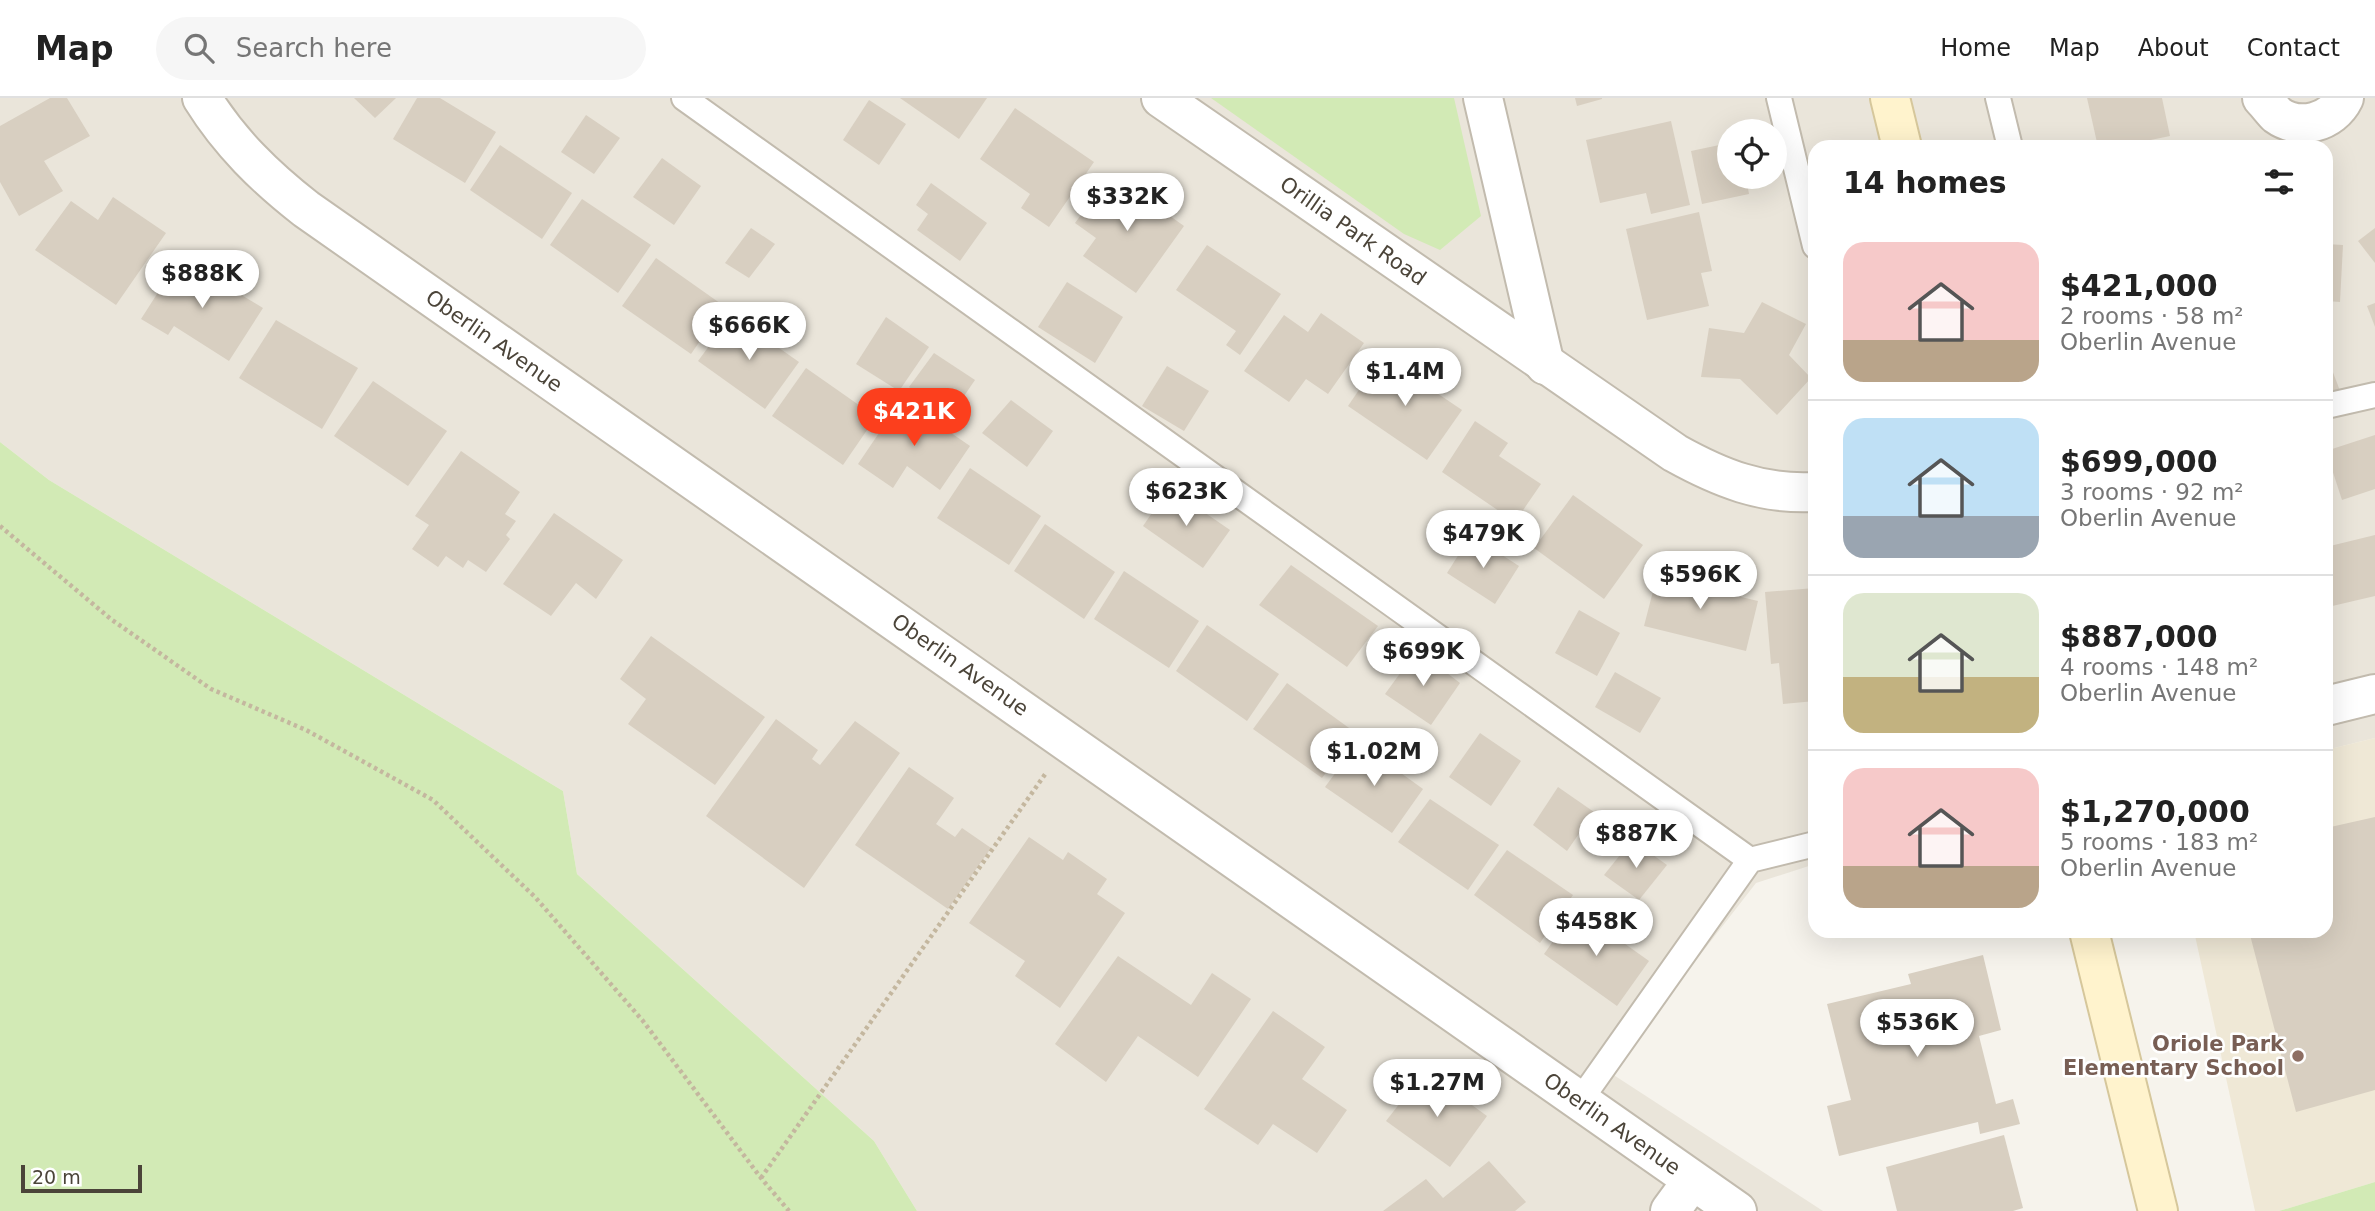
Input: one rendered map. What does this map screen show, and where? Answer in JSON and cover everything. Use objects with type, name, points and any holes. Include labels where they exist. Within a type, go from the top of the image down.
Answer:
[{"type":"street","name":"Oberlin Avenue","points":[[202,98],[240,151],[306,209],[1737,1211]]},
{"type":"street","name":"Orillia Park Road","points":[[1161,98],[1675,453],[1705,470],[1748,486],[1774,491],[1808,492]]},
{"type":"street","points":[[1483,98],[1545,365]]},
{"type":"street","points":[[1890,98],[1900,140]]},
{"type":"street","points":[[2262,98],[2277,115],[2293,123],[2312,123],[2329,117],[2344,98]]},
{"type":"street","points":[[2333,704],[2375,694]]},
{"type":"street","points":[[2091,938],[2158,1211]]},
{"type":"street","points":[[1670,1211],[1692,1181]]},
{"type":"lane","points":[[684,98],[1750,860]]},
{"type":"lane","points":[[1779,98],[1808,217]]},
{"type":"lane","points":[[1998,98],[2008,140]]},
{"type":"lane","points":[[2333,404],[2375,395]]},
{"type":"lane","points":[[1579,1102],[1750,860],[1808,846]]},
{"type":"path","points":[[0,526],[112,620],[211,689],[306,730],[433,800],[535,897],[625,1000],[789,1211]]},
{"type":"path","points":[[761,1178],[1068,740]]},
{"type":"shaded area","points":[[0,98],[2375,98],[2375,738],[2333,748],[2333,140],[1808,140],[1808,866],[1756,883],[1609,1072],[1823,1211],[917,1211],[874,1141],[577,874],[563,791],[49,480],[0,442]]},
{"type":"shaded area","name":"Oriole Park Elementary School","points":[[2375,738],[2375,1182],[2279,1211],[2255,1211],[2196,938],[2333,938],[2333,748]]},
{"type":"green space","points":[[1211,98],[1454,98],[1481,216],[1440,250],[1404,234]]},
{"type":"green space","points":[[0,442],[49,480],[563,791],[577,874],[874,1141],[917,1211],[0,1211]]},
{"type":"green space","points":[[2375,1182],[2375,1211],[2279,1211]]},
{"type":"building","points":[[50,98],[67,98],[90,136],[44,161],[63,191],[19,216],[0,182],[0,126]]},
{"type":"building","points":[[354,98],[396,98],[375,118]]},
{"type":"building","points":[[417,98],[440,98],[496,132],[465,183],[393,139]]},
{"type":"building","points":[[900,98],[987,98],[959,139]]},
{"type":"building","points":[[1575,98],[1602,98],[1602,99],[1577,106]]},
{"type":"building","points":[[2087,98],[2162,98],[2170,136],[2151,140],[2096,140]]},
{"type":"building","points":[[869,100],[906,124],[879,165],[843,140]]},
{"type":"building","points":[[1015,108],[1094,162],[1049,227],[1021,208],[1030,194],[980,159]]},
{"type":"building","points":[[586,115],[620,138],[594,174],[561,152]]},
{"type":"building","points":[[1671,121],[1690,205],[1651,214],[1646,193],[1600,203],[1586,140]]},
{"type":"building","points":[[500,145],[572,193],[542,239],[470,190]]},
{"type":"building","points":[[1717,146],[1717,189],[1748,189],[1749,194],[1702,204],[1691,151]]},
{"type":"building","points":[[662,158],[701,186],[674,225],[633,197]]},
{"type":"building","points":[[1111,174],[1184,226],[1136,293],[1083,256],[1096,238],[1075,223]]},
{"type":"building","points":[[931,183],[987,223],[960,261],[917,230],[928,214],[916,205]]},
{"type":"building","points":[[113,197],[166,233],[116,305],[35,250],[71,201],[98,220]]},
{"type":"building","points":[[582,199],[651,245],[618,293],[550,245]]},
{"type":"building","points":[[1699,212],[1712,271],[1701,273],[1709,306],[1647,320],[1626,229]]},
{"type":"building","points":[[751,228],[775,244],[749,278],[725,263]]},
{"type":"building","points":[[2375,228],[2375,263],[2358,241]]},
{"type":"building","points":[[2333,244],[2343,245],[2340,302],[2333,302]]},
{"type":"building","points":[[1207,245],[1281,294],[1240,355],[1226,345],[1236,331],[1176,290]]},
{"type":"building","points":[[180,258],[263,308],[229,361],[174,326],[168,335],[141,319]]},
{"type":"building","points":[[656,258],[724,306],[691,354],[622,306]]},
{"type":"building","points":[[1067,282],[1123,317],[1095,363],[1038,327]]},
{"type":"building","points":[[1762,302],[1806,324],[1789,355],[1808,375],[1808,381],[1777,415],[1740,379],[1701,377],[1709,328],[1744,333]]},
{"type":"building","points":[[2375,303],[2375,327],[2367,306]]},
{"type":"building","points":[[1321,313],[1364,343],[1328,394],[1306,379],[1289,402],[1244,371],[1284,315],[1308,332]]},
{"type":"building","points":[[732,315],[799,362],[765,409],[698,361]]},
{"type":"building","points":[[886,317],[929,347],[899,391],[856,364]]},
{"type":"building","points":[[276,320],[358,368],[322,429],[239,378]]},
{"type":"building","points":[[934,353],[975,380],[951,415],[909,387]]},
{"type":"building","points":[[1382,356],[1462,410],[1427,460],[1348,406]]},
{"type":"building","points":[[1167,366],[1209,391],[1184,431],[1142,406]]},
{"type":"building","points":[[806,368],[876,417],[843,465],[772,416]]},
{"type":"building","points":[[2333,372],[2342,396],[2333,399]]},
{"type":"building","points":[[373,381],[447,431],[408,486],[334,436]]},
{"type":"building","points":[[902,399],[970,446],[940,490],[907,466],[893,488],[858,464]]},
{"type":"building","points":[[1011,400],[1053,431],[1027,467],[982,433]]},
{"type":"building","points":[[1475,421],[1508,443],[1499,456],[1541,484],[1515,522],[1442,472]]},
{"type":"building","points":[[2375,435],[2375,489],[2342,500],[2333,472],[2333,449]]},
{"type":"building","points":[[461,451],[520,492],[505,514],[516,521],[506,535],[510,539],[486,572],[468,560],[463,568],[446,556],[438,567],[412,549],[429,525],[415,516]]},
{"type":"building","points":[[970,468],[1041,516],[1009,565],[937,518]]},
{"type":"building","points":[[1169,488],[1230,530],[1203,568],[1143,526]]},
{"type":"building","points":[[1573,495],[1643,545],[1604,599],[1534,548]]},
{"type":"building","points":[[554,513],[623,560],[596,599],[576,583],[551,616],[503,584]]},
{"type":"building","points":[[1045,524],[1115,572],[1084,619],[1014,571]]},
{"type":"building","points":[[1471,535],[1519,566],[1495,604],[1447,573]]},
{"type":"building","points":[[2375,535],[2375,596],[2333,606],[2333,545]]},
{"type":"building","points":[[1291,565],[1378,626],[1347,667],[1259,605]]},
{"type":"building","points":[[1659,568],[1710,580],[1708,589],[1758,601],[1746,651],[1644,626]]},
{"type":"building","points":[[1124,571],[1199,621],[1169,668],[1094,619]]},
{"type":"building","points":[[1808,589],[1808,702],[1783,704],[1779,663],[1771,664],[1765,592]]},
{"type":"building","points":[[1579,610],[1620,633],[1597,676],[1555,653]]},
{"type":"building","points":[[1207,625],[1279,674],[1247,721],[1176,671]]},
{"type":"building","points":[[651,636],[765,717],[715,785],[628,724],[646,699],[620,679]]},
{"type":"building","points":[[1417,650],[1460,683],[1431,725],[1385,694]]},
{"type":"building","points":[[1615,672],[1661,698],[1640,733],[1595,707]]},
{"type":"building","points":[[1287,683],[1356,733],[1322,778],[1253,729]]},
{"type":"building","points":[[776,719],[818,750],[812,759],[820,765],[855,721],[900,753],[804,888],[706,816]]},
{"type":"building","points":[[1480,733],[1521,761],[1491,806],[1449,777]]},
{"type":"building","points":[[1358,742],[1423,789],[1392,833],[1325,787]]},
{"type":"building","points":[[909,767],[954,798],[936,824],[955,837],[962,828],[991,848],[948,909],[855,845]]},
{"type":"building","points":[[1558,787],[1594,812],[1567,851],[1533,825]]},
{"type":"building","points":[[1430,799],[1499,845],[1468,890],[1398,842]]},
{"type":"building","points":[[2375,817],[2375,1090],[2296,1112],[2251,938],[2333,938],[2333,826]]},
{"type":"building","points":[[1029,837],[1063,860],[1068,852],[1107,879],[1097,894],[1125,913],[1060,1008],[1015,976],[1025,961],[969,923]]},
{"type":"building","points":[[1632,840],[1667,865],[1639,900],[1604,875]]},
{"type":"building","points":[[1507,850],[1573,895],[1540,943],[1474,895]]},
{"type":"building","points":[[1576,909],[1649,961],[1617,1006],[1544,954]]},
{"type":"building","points":[[1983,955],[2001,1030],[1979,1036],[1996,1104],[2013,1099],[2020,1124],[1980,1134],[1978,1122],[1839,1156],[1827,1106],[1851,1100],[1827,1004],[1911,984],[1908,974]]},
{"type":"building","points":[[1118,956],[1191,1005],[1212,973],[1251,999],[1198,1077],[1138,1036],[1106,1082],[1055,1044]]},
{"type":"building","points":[[1273,1011],[1325,1047],[1302,1079],[1347,1110],[1317,1153],[1273,1124],[1258,1145],[1204,1109]]},
{"type":"building","points":[[1425,1071],[1487,1116],[1450,1167],[1386,1121]]},
{"type":"building","points":[[2004,1135],[2023,1208],[2013,1211],[1897,1211],[1886,1167]]},
{"type":"building","points":[[1489,1161],[1526,1202],[1515,1211],[1383,1211],[1426,1179],[1443,1198]]},
{"type":"place","name":"Oriole Park Elementary School","points":[[2298,1056]]}]
